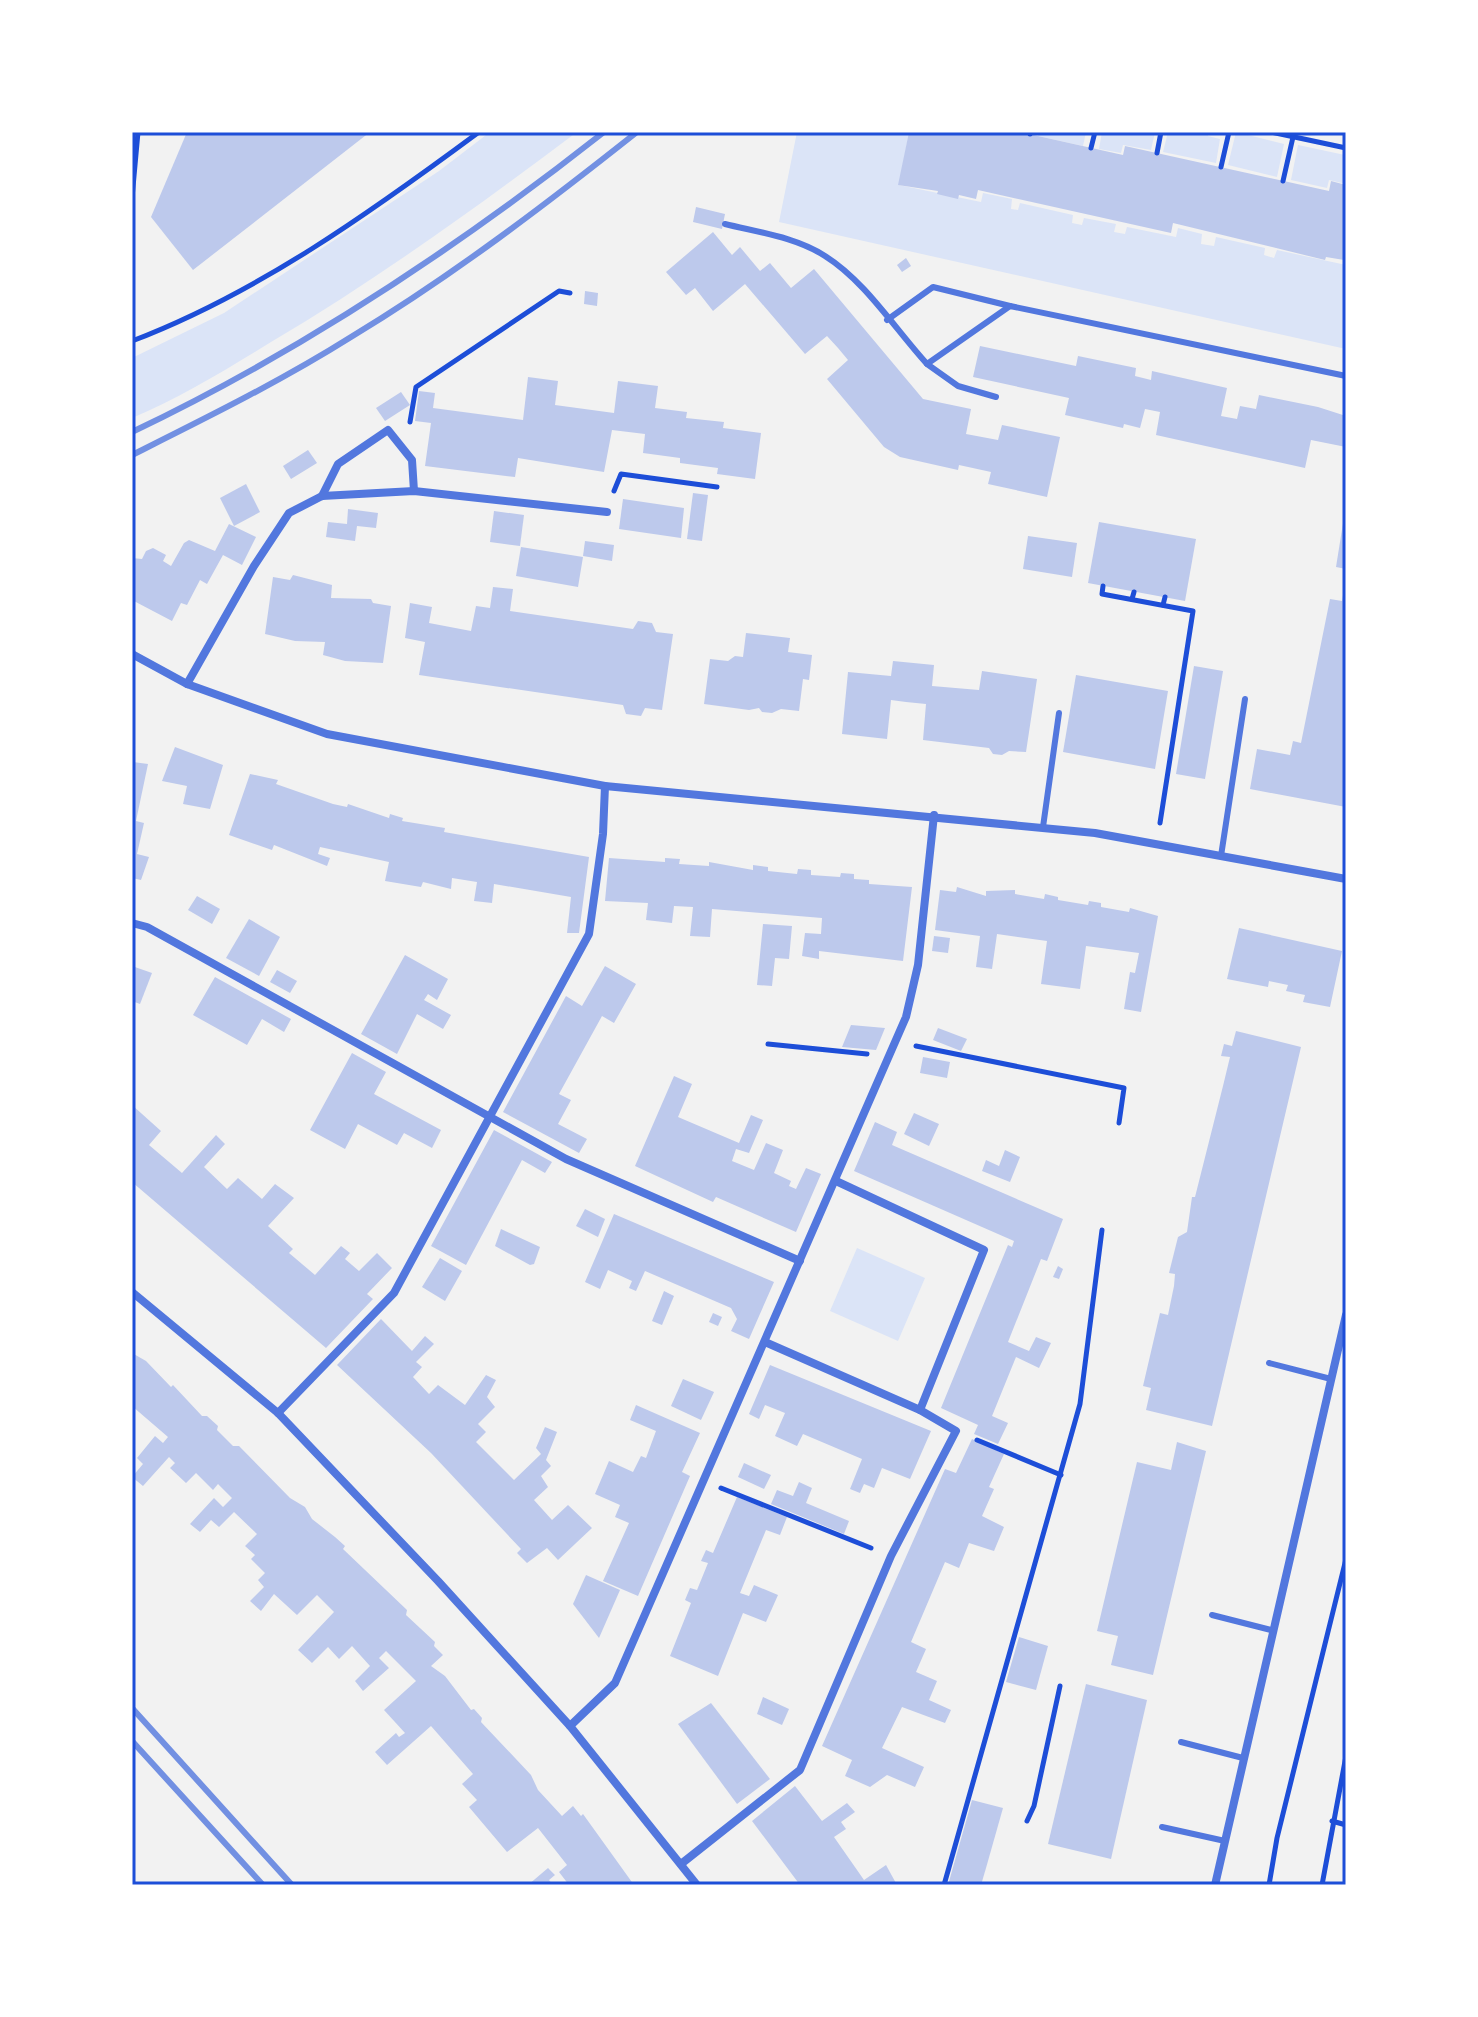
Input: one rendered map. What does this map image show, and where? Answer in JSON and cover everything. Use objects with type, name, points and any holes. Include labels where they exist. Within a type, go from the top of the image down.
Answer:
[{"type":"street","points":[[322,496],[338,464],[388,430],[412,460],[414,491]]},
{"type":"street","points":[[187,684],[254,566],[289,513],[322,496],[414,491],[607,512]]},
{"type":"street","points":[[132,654],[187,684],[327,734],[605,786],[1043,827],[1346,879]]},
{"type":"street","points":[[278,1413],[394,1293],[589,934],[603,834],[605,786]]},
{"type":"street","points":[[570,1726],[615,1683],[706,1481],[906,1017],[918,965],[934,815]]},
{"type":"street","points":[[132,923],[147,927],[566,1159],[800,1261]]},
{"type":"street","points":[[836,1181],[984,1250],[920,1410]]},
{"type":"street","points":[[132,1292],[278,1413],[570,1726],[697,1885]]},
{"type":"street","points":[[1215,1885],[1271,1630],[1346,1315]]},
{"type":"street","points":[[681,1864],[800,1770],[891,1556],[956,1431],[920,1410],[765,1342]]},
{"type":"lane","points":[[725,224],[799,243],[824,255],[846,272],[927,364],[958,386],[996,397]]},
{"type":"lane","points":[[887,320],[933,287],[1346,376]]},
{"type":"lane","points":[[927,364],[1010,306]]},
{"type":"lane","points":[[1221,856],[1245,699]]},
{"type":"lane","points":[[1043,827],[1059,713]]},
{"type":"lane","points":[[1269,1363],[1331,1379]]},
{"type":"lane","points":[[1212,1615],[1271,1630]]},
{"type":"lane","points":[[1181,1742],[1243,1758]]},
{"type":"lane","points":[[1162,1827],[1225,1841]]},
{"type":"path","points":[[132,198],[138,132]]},
{"type":"path","points":[[132,341],[180,323],[246,288],[330,235],[479,132]]},
{"type":"path","points":[[1091,148],[1095,132]]},
{"type":"path","points":[[1157,153],[1161,132]]},
{"type":"path","points":[[1221,167],[1229,132]]},
{"type":"path","points":[[1271,132],[1346,148]]},
{"type":"path","points":[[1283,181],[1293,137]]},
{"type":"path","points":[[406,451],[416,387],[559,291],[570,293]]},
{"type":"path","points":[[607,512],[621,474],[717,487]]},
{"type":"path","points":[[1103,586],[1102,594],[1193,611],[1156,844]]},
{"type":"path","points":[[1132,599],[1134,592]]},
{"type":"path","points":[[1163,605],[1165,597]]},
{"type":"path","points":[[895,1042],[1124,1088],[1119,1123]]},
{"type":"path","points":[[768,1044],[890,1056]]},
{"type":"path","points":[[944,1885],[1080,1404],[1102,1230]]},
{"type":"path","points":[[956,1431],[1061,1475]]},
{"type":"path","points":[[706,1481],[891,1556]]},
{"type":"path","points":[[1269,1885],[1277,1838],[1346,1559]]},
{"type":"path","points":[[1027,1821],[1034,1806],[1060,1686]]},
{"type":"path","points":[[1322,1885],[1346,1756]]},
{"type":"path","points":[[1332,1821],[1346,1825]]},
{"type":"shaded area","points":[[490,132],[577,132],[350,293],[203,383],[132,418],[132,358],[224,313],[439,171]]},
{"type":"shaded area","points":[[797,132],[909,132],[899,185],[981,202],[983,193],[1012,199],[1011,209],[1018,210],[1020,203],[1073,215],[1072,223],[1082,225],[1084,218],[1116,224],[1114,232],[1125,234],[1127,227],[1176,237],[1178,228],[1202,234],[1201,244],[1214,246],[1216,237],[1265,248],[1264,255],[1274,258],[1277,250],[1346,265],[1346,349],[779,222]]},
{"type":"shaded area","points":[[1038,132],[1086,132],[1083,146],[1038,136]]},
{"type":"shaded area","points":[[1102,132],[1155,132],[1151,150],[1123,145],[1121,153],[1099,149]]},
{"type":"shaded area","points":[[1168,132],[1208,132],[1208,136],[1220,139],[1216,163],[1163,152]]},
{"type":"shaded area","points":[[1236,132],[1284,144],[1277,177],[1228,165]]},
{"type":"shaded area","points":[[1298,145],[1345,155],[1346,184],[1329,180],[1327,188],[1291,180]]},
{"type":"shaded area","points":[[857,1248],[925,1278],[898,1341],[830,1311]]},
{"type":"building","points":[[187,132],[370,132],[193,270],[151,217]]},
{"type":"building","points":[[909,132],[1020,132],[1123,155],[1125,146],[1329,191],[1331,181],[1346,185],[1346,265],[1344,260],[1326,257],[1325,260],[1173,223],[1171,233],[978,190],[976,199],[959,195],[958,199],[937,194],[938,191],[898,185]]},
{"type":"building","points":[[696,207],[725,214],[722,229],[693,222]]},
{"type":"building","points":[[713,232],[732,255],[740,247],[760,271],[770,263],[791,288],[814,269],[923,399],[971,409],[966,434],[998,440],[1002,425],[1060,437],[1047,497],[988,484],[991,472],[959,465],[958,470],[900,457],[884,447],[827,379],[848,360],[838,348],[827,336],[805,354],[745,284],[713,311],[695,288],[686,295],[666,272]]},
{"type":"building","points":[[906,258],[911,266],[902,272],[897,265]]},
{"type":"building","points":[[585,291],[598,293],[597,306],[584,304]]},
{"type":"building","points":[[980,346],[1076,366],[1078,356],[1136,368],[1135,376],[1151,380],[1152,371],[1227,388],[1221,416],[1237,419],[1240,406],[1256,409],[1259,395],[1318,407],[1346,416],[1346,447],[1311,440],[1305,468],[1156,435],[1160,412],[1145,409],[1140,428],[1124,424],[1123,428],[1065,415],[1069,398],[973,377]]},
{"type":"building","points":[[528,377],[558,381],[555,405],[614,413],[618,381],[658,386],[655,408],[687,412],[686,418],[724,422],[723,428],[761,433],[755,479],[717,474],[718,468],[680,463],[680,458],[643,453],[645,434],[612,430],[604,472],[518,458],[515,477],[425,466],[431,423],[415,421],[419,391],[435,393],[433,408],[523,420]]},
{"type":"building","points":[[401,392],[410,405],[385,421],[376,408]]},
{"type":"building","points":[[308,450],[317,463],[291,479],[283,466]]},
{"type":"building","points":[[246,484],[260,512],[234,526],[220,498]]},
{"type":"building","points":[[693,493],[708,495],[702,541],[687,539]]},
{"type":"building","points":[[623,499],[684,508],[681,538],[619,529]]},
{"type":"building","points":[[348,509],[378,513],[376,528],[357,526],[355,541],[326,537],[328,522],[347,524]]},
{"type":"building","points":[[494,511],[524,515],[520,546],[490,542]]},
{"type":"building","points":[[1346,517],[1346,569],[1336,567]]},
{"type":"building","points":[[1099,522],[1196,539],[1185,601],[1088,583]]},
{"type":"building","points":[[229,524],[256,537],[242,565],[223,555],[207,584],[200,580],[187,605],[181,603],[172,621],[132,600],[132,558],[142,559],[146,551],[153,548],[166,555],[163,561],[171,566],[184,543],[189,540],[215,551]]},
{"type":"building","points":[[1028,536],[1077,543],[1072,577],[1023,569]]},
{"type":"building","points":[[585,541],[614,545],[612,561],[583,556]]},
{"type":"building","points":[[521,547],[583,557],[578,587],[516,576]]},
{"type":"building","points":[[293,575],[332,585],[331,598],[371,599],[373,603],[391,606],[383,663],[345,661],[323,655],[325,642],[295,641],[265,634],[273,577],[290,580]]},
{"type":"building","points":[[493,587],[513,589],[510,611],[633,629],[638,621],[652,623],[656,632],[673,634],[662,710],[645,708],[641,716],[626,714],[623,705],[419,675],[425,642],[405,638],[410,603],[432,607],[429,623],[471,631],[476,606],[490,608]]},
{"type":"building","points":[[1344,589],[1346,807],[1250,789],[1257,749],[1290,755],[1293,741],[1301,743],[1330,599],[1342,601]]},
{"type":"building","points":[[746,633],[790,638],[788,652],[812,655],[809,680],[803,679],[799,711],[781,709],[772,713],[762,712],[759,708],[749,710],[704,704],[710,659],[728,661],[735,656],[743,657]]},
{"type":"building","points":[[893,661],[934,665],[932,686],[979,690],[982,671],[1037,679],[1026,752],[993,754],[989,748],[923,740],[926,704],[891,700],[887,739],[842,734],[848,672],[891,676]]},
{"type":"building","points":[[1194,666],[1223,671],[1205,779],[1176,774]]},
{"type":"building","points":[[1076,675],[1168,691],[1155,769],[1063,752]]},
{"type":"building","points":[[175,747],[223,765],[210,809],[183,804],[187,786],[162,781]]},
{"type":"building","points":[[133,762],[148,764],[136,821],[144,823],[137,854],[149,857],[141,880],[132,878]]},
{"type":"building","points":[[250,774],[278,780],[276,784],[333,804],[347,807],[348,804],[389,818],[390,814],[403,818],[402,821],[445,828],[444,832],[589,857],[579,933],[567,933],[571,897],[494,884],[492,903],[474,901],[477,882],[452,878],[451,889],[423,882],[421,887],[385,881],[389,862],[320,847],[318,854],[330,858],[327,866],[274,845],[272,850],[229,835]]},
{"type":"building","points":[[609,858],[665,862],[665,858],[680,859],[679,864],[709,866],[709,862],[753,870],[753,865],[768,867],[768,871],[797,874],[798,869],[811,870],[811,875],[840,877],[841,873],[854,874],[854,879],[869,880],[869,884],[912,887],[903,961],[819,951],[819,959],[802,956],[805,933],[821,934],[822,918],[712,909],[710,937],[690,936],[693,907],[674,906],[672,923],[646,920],[648,903],[605,901]]},
{"type":"building","points":[[957,887],[986,896],[986,891],[1015,890],[1015,894],[1044,899],[1045,894],[1058,897],[1058,900],[1088,905],[1089,901],[1101,903],[1101,907],[1129,912],[1130,908],[1158,916],[1141,1012],[1124,1009],[1130,972],[1135,973],[1139,953],[1086,946],[1080,989],[1041,984],[1047,941],[997,934],[992,969],[976,967],[980,936],[935,930],[940,890],[956,892]]},
{"type":"building","points":[[197,896],[220,909],[212,924],[188,910]]},
{"type":"building","points":[[249,919],[280,937],[259,976],[226,958]]},
{"type":"building","points":[[763,924],[792,926],[789,959],[775,958],[772,986],[757,985]]},
{"type":"building","points":[[1239,928],[1342,951],[1330,1007],[1303,1002],[1305,995],[1286,991],[1288,985],[1269,981],[1268,987],[1227,979]]},
{"type":"building","points":[[934,936],[950,938],[948,953],[932,951]]},
{"type":"building","points":[[405,955],[448,979],[437,1000],[428,994],[424,1000],[451,1015],[443,1029],[417,1014],[397,1054],[361,1034]]},
{"type":"building","points":[[132,966],[152,973],[140,1004],[132,1001]]},
{"type":"building","points":[[605,966],[636,984],[614,1023],[602,1016],[559,1094],[571,1100],[558,1124],[587,1139],[579,1153],[503,1112],[566,996],[582,1006]]},
{"type":"building","points":[[277,970],[297,981],[290,993],[270,982]]},
{"type":"building","points":[[215,977],[291,1019],[284,1032],[262,1019],[247,1045],[193,1015]]},
{"type":"building","points":[[851,1025],[885,1028],[876,1050],[842,1047]]},
{"type":"building","points":[[938,1028],[967,1039],[961,1051],[933,1040]]},
{"type":"building","points":[[1236,1031],[1301,1047],[1212,1426],[1146,1410],[1151,1388],[1143,1386],[1160,1313],[1168,1315],[1175,1274],[1169,1273],[1178,1237],[1187,1232],[1192,1197],[1195,1197],[1230,1057],[1221,1056],[1224,1044],[1232,1046]]},
{"type":"building","points":[[352,1053],[386,1072],[374,1094],[441,1130],[432,1148],[404,1133],[397,1145],[358,1124],[345,1149],[310,1130]]},
{"type":"building","points":[[923,1057],[950,1062],[947,1078],[920,1073]]},
{"type":"building","points":[[674,1076],[692,1084],[678,1117],[739,1143],[751,1115],[763,1120],[749,1153],[736,1149],[732,1161],[754,1170],[766,1143],[783,1150],[774,1173],[791,1181],[789,1186],[796,1189],[806,1168],[821,1174],[796,1232],[716,1197],[713,1202],[635,1166]]},
{"type":"building","points":[[132,1105],[161,1131],[149,1145],[182,1173],[216,1135],[225,1144],[204,1167],[227,1189],[238,1178],[262,1199],[275,1184],[294,1198],[268,1226],[293,1249],[289,1253],[315,1275],[341,1246],[350,1253],[345,1259],[359,1271],[377,1253],[392,1268],[367,1294],[373,1299],[326,1348],[132,1182]]},
{"type":"building","points":[[914,1113],[939,1124],[929,1146],[904,1134]]},
{"type":"building","points":[[875,1122],[897,1132],[892,1145],[1063,1219],[1047,1261],[1041,1259],[1008,1342],[1029,1351],[1036,1337],[1051,1343],[1039,1368],[1016,1357],[992,1416],[1008,1423],[998,1444],[974,1434],[978,1425],[941,1408],[1008,1245],[1012,1247],[1014,1241],[854,1171]]},
{"type":"building","points":[[494,1130],[552,1162],[545,1173],[522,1160],[466,1265],[431,1246]]},
{"type":"building","points":[[1005,1150],[1020,1157],[1010,1182],[982,1171],[986,1160],[999,1166]]},
{"type":"building","points":[[585,1209],[605,1219],[598,1237],[576,1226]]},
{"type":"building","points":[[614,1214],[774,1282],[749,1339],[731,1331],[737,1319],[731,1308],[645,1271],[636,1291],[629,1288],[632,1281],[608,1270],[600,1289],[585,1282]]},
{"type":"building","points":[[501,1229],[540,1247],[534,1264],[530,1265],[495,1246]]},
{"type":"building","points":[[440,1258],[462,1271],[445,1301],[422,1287]]},
{"type":"building","points":[[1058,1266],[1063,1269],[1059,1279],[1053,1277]]},
{"type":"building","points":[[664,1291],[674,1296],[662,1325],[652,1321]]},
{"type":"building","points":[[713,1313],[722,1317],[718,1326],[709,1322]]},
{"type":"building","points":[[381,1319],[412,1351],[425,1336],[434,1344],[416,1362],[422,1367],[413,1377],[429,1394],[438,1385],[465,1405],[486,1375],[496,1380],[487,1397],[495,1407],[478,1424],[486,1432],[476,1442],[514,1480],[541,1454],[536,1448],[545,1427],[557,1432],[546,1460],[551,1466],[541,1476],[548,1487],[534,1500],[552,1520],[568,1505],[592,1528],[558,1560],[547,1548],[527,1563],[517,1553],[521,1549],[431,1453],[337,1365]]},
{"type":"building","points":[[132,1353],[146,1361],[171,1387],[173,1385],[202,1416],[207,1416],[218,1426],[217,1430],[233,1446],[239,1446],[290,1498],[305,1507],[312,1519],[345,1546],[343,1549],[407,1610],[406,1615],[435,1642],[434,1646],[443,1655],[431,1666],[445,1676],[471,1710],[474,1709],[482,1718],[481,1722],[531,1775],[538,1790],[562,1816],[573,1806],[581,1816],[583,1814],[634,1885],[569,1885],[559,1872],[567,1865],[538,1828],[507,1852],[469,1807],[477,1800],[462,1784],[473,1774],[431,1726],[387,1765],[375,1752],[396,1733],[399,1737],[405,1733],[384,1710],[416,1681],[386,1651],[379,1658],[389,1668],[363,1691],[355,1681],[370,1666],[352,1646],[339,1659],[328,1647],[312,1663],[298,1650],[334,1612],[317,1595],[297,1615],[274,1594],[261,1611],[250,1601],[264,1587],[258,1580],[265,1573],[251,1559],[255,1555],[245,1546],[257,1534],[234,1512],[219,1527],[211,1520],[200,1532],[190,1524],[214,1498],[223,1507],[232,1498],[218,1484],[213,1490],[196,1473],[186,1483],[170,1468],[175,1463],[169,1457],[143,1486],[132,1477],[143,1464],[137,1458],[155,1436],[163,1443],[168,1437],[132,1406]]},
{"type":"building","points":[[770,1365],[931,1431],[910,1479],[882,1468],[874,1488],[864,1484],[860,1493],[850,1489],[862,1459],[803,1434],[797,1446],[775,1436],[785,1413],[765,1405],[759,1419],[749,1414]]},
{"type":"building","points":[[683,1379],[714,1392],[701,1420],[671,1406]]},
{"type":"building","points":[[636,1405],[700,1433],[682,1472],[690,1476],[638,1596],[603,1581],[629,1523],[615,1517],[620,1505],[595,1494],[609,1461],[633,1472],[641,1456],[646,1458],[656,1431],[630,1420]]},
{"type":"building","points":[[972,1439],[1004,1454],[989,1487],[994,1489],[982,1516],[1004,1527],[994,1551],[969,1543],[959,1568],[945,1562],[911,1642],[926,1649],[916,1672],[937,1681],[929,1700],[951,1710],[945,1723],[902,1707],[882,1748],[924,1767],[915,1787],[887,1775],[870,1787],[845,1776],[852,1760],[822,1746],[945,1469],[956,1473]]},
{"type":"building","points":[[1177,1442],[1206,1451],[1153,1675],[1111,1665],[1118,1636],[1097,1631],[1137,1462],[1171,1470]]},
{"type":"building","points":[[744,1463],[771,1475],[764,1489],[738,1477]]},
{"type":"building","points":[[799,1482],[812,1488],[806,1503],[849,1521],[844,1534],[771,1504],[777,1490],[793,1496]]},
{"type":"building","points":[[737,1497],[787,1517],[780,1535],[766,1530],[740,1593],[749,1596],[754,1585],[778,1595],[766,1622],[743,1613],[718,1676],[670,1656],[691,1603],[685,1600],[690,1588],[697,1590],[708,1563],[701,1561],[706,1550],[713,1553]]},
{"type":"building","points":[[586,1575],[620,1590],[599,1638],[573,1604]]},
{"type":"building","points":[[1019,1637],[1048,1646],[1036,1690],[1006,1682]]},
{"type":"building","points":[[1086,1684],[1147,1700],[1111,1859],[1048,1844]]},
{"type":"building","points":[[763,1697],[789,1709],[782,1725],[757,1714]]},
{"type":"building","points":[[711,1703],[770,1779],[737,1804],[678,1724]]},
{"type":"building","points":[[795,1786],[822,1821],[847,1803],[855,1812],[841,1822],[846,1829],[834,1837],[864,1880],[886,1865],[897,1885],[800,1885],[752,1821]]},
{"type":"building","points":[[972,1800],[1003,1808],[981,1885],[948,1885]]},
{"type":"building","points":[[548,1868],[555,1875],[549,1880],[553,1885],[528,1885]]},
{"type":"railway","points":[[132,432],[257,367],[377,295],[435,257],[604,132]]},
{"type":"railway","points":[[132,455],[270,384],[389,314],[497,239],[637,132]]},
{"type":"railway","points":[[132,1708],[292,1885]]},
{"type":"railway","points":[[132,1741],[263,1885]]}]
